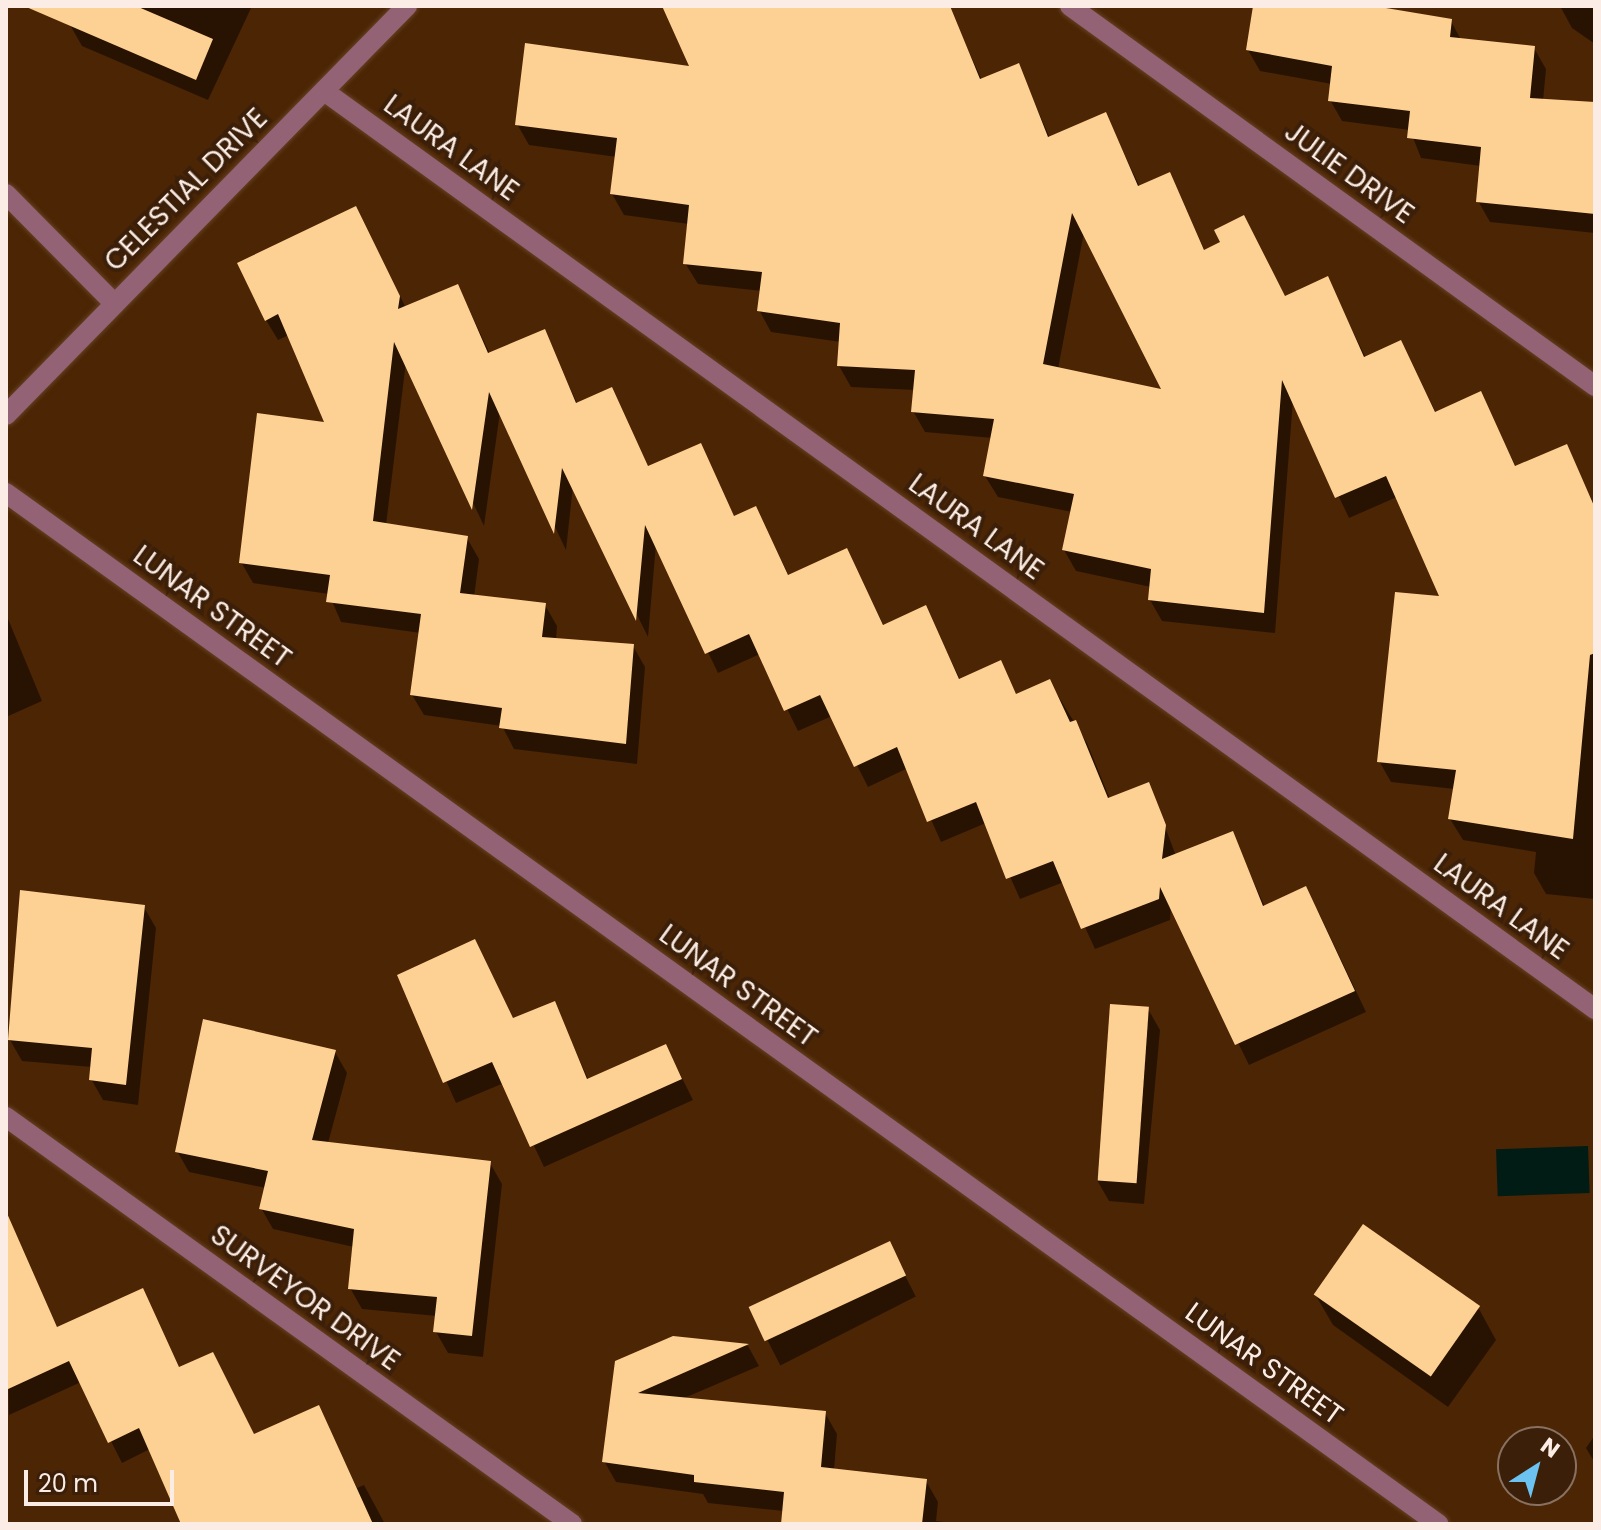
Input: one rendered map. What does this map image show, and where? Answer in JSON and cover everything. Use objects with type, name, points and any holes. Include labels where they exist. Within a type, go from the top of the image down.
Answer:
[{"type":"street","name":"CELESTIAL DRIVE","points":[[6,415],[407,6]]},
{"type":"street","name":"JULIE DRIVE","points":[[1070,6],[1595,386]]},
{"type":"street","name":"LAURA LANE","points":[[324,91],[1595,1009]]},
{"type":"street","points":[[6,194],[114,303]]},
{"type":"street","name":"LUNAR STREET","points":[[6,493],[1438,1524]]},
{"type":"street","name":"SURVEYOR DRIVE","points":[[6,1117],[572,1524]]},
{"type":"water","points":[[1588,1146],[1590,1193],[1498,1196],[1496,1149]]},
{"type":"building","points":[[24,6],[136,6],[213,39],[196,80]]},
{"type":"building","points":[[662,6],[950,6],[980,79],[1019,63],[1048,137],[1106,112],[1138,186],[1170,172],[1204,250],[1220,242],[1214,230],[1244,215],[1285,296],[1328,276],[1364,357],[1401,340],[1435,412],[1481,391],[1515,466],[1567,444],[1595,508],[1595,653],[1590,655],[1573,839],[1448,819],[1456,770],[1377,762],[1395,592],[1439,596],[1386,476],[1335,498],[1282,380],[1264,613],[1148,600],[1151,569],[1062,550],[1074,494],[983,476],[994,419],[911,412],[915,370],[837,366],[840,323],[757,311],[762,272],[683,264],[689,205],[610,194],[617,138],[515,125],[525,43],[689,66]],"holes":[[[1072,213],[1161,389],[1043,364]]]},
{"type":"building","points":[[1253,6],[1374,6],[1452,19],[1450,37],[1535,46],[1530,98],[1595,102],[1595,214],[1476,202],[1481,147],[1407,138],[1410,111],[1328,101],[1332,66],[1246,50]]},
{"type":"building","points":[[356,206],[400,296],[398,309],[458,284],[488,353],[545,329],[576,403],[612,387],[648,466],[701,443],[734,516],[756,506],[788,575],[847,548],[883,625],[926,605],[959,679],[1001,660],[1016,694],[1050,679],[1070,722],[1076,720],[1108,798],[1149,782],[1166,825],[1162,859],[1233,831],[1263,906],[1306,886],[1355,991],[1235,1045],[1160,887],[1159,899],[1081,929],[1053,861],[1006,879],[976,802],[927,822],[897,747],[854,767],[820,695],[784,711],[749,634],[705,654],[645,525],[636,621],[562,468],[554,534],[489,392],[472,510],[394,342],[373,521],[468,536],[460,593],[546,603],[542,637],[634,644],[626,744],[499,728],[502,708],[410,695],[421,614],[326,602],[330,575],[239,563],[257,413],[324,422],[278,314],[265,321],[237,263]]},
{"type":"building","points":[[20,890],[145,905],[126,1085],[89,1080],[92,1048],[8,1040]]},
{"type":"building","points":[[475,939],[513,1018],[555,1001],[587,1079],[666,1044],[682,1079],[530,1147],[492,1062],[443,1083],[397,975]]},
{"type":"building","points":[[1110,1004],[1149,1007],[1137,1183],[1098,1181]]},
{"type":"building","points":[[203,1019],[336,1050],[312,1140],[491,1161],[472,1336],[433,1332],[437,1297],[348,1289],[354,1229],[259,1209],[268,1171],[175,1152]]},
{"type":"building","points":[[6,1211],[57,1327],[143,1288],[179,1367],[213,1352],[254,1434],[319,1405],[373,1524],[181,1524],[139,1428],[108,1443],[69,1361],[6,1390]]},
{"type":"building","points":[[1363,1224],[1480,1306],[1431,1376],[1314,1294]]},
{"type":"building","points":[[890,1241],[906,1275],[765,1341],[749,1307]]},
{"type":"building","points":[[673,1336],[749,1344],[638,1393],[826,1411],[821,1467],[927,1479],[922,1524],[781,1524],[784,1492],[694,1482],[694,1475],[602,1462],[615,1361]]}]
